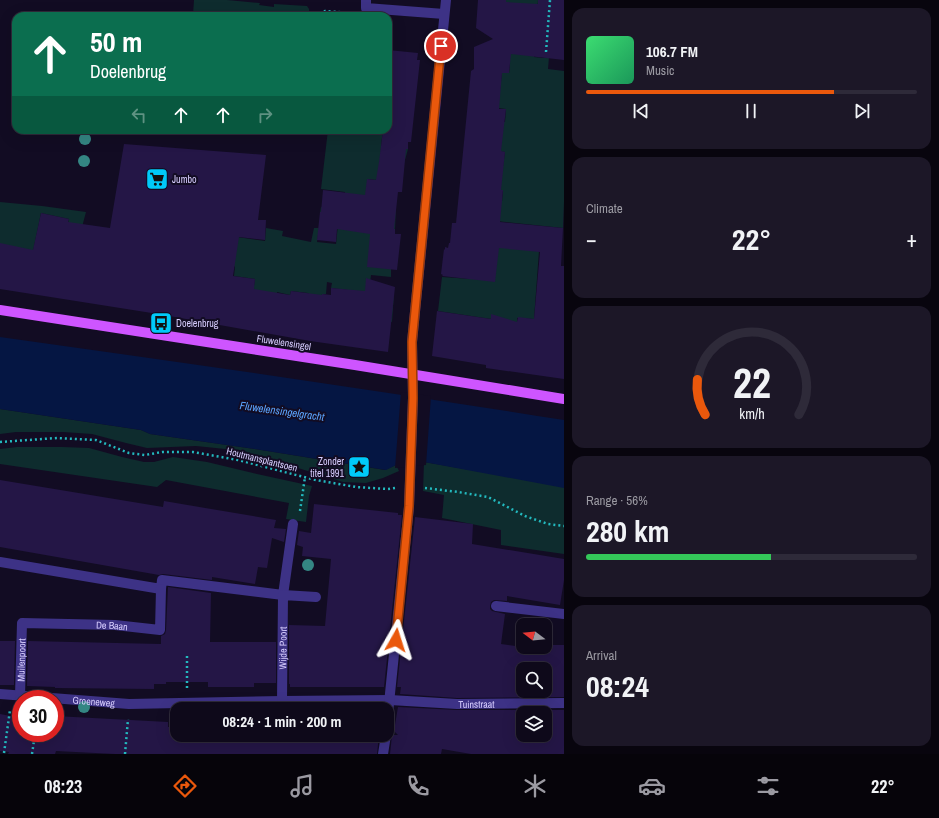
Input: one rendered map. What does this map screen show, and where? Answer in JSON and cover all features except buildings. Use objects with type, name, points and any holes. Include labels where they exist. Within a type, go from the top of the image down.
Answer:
[{"type":"main road","name":"Fluwelensingel","points":[[0,310],[564,399]]},
{"type":"street","points":[[390,700],[409,506],[413,392],[412,342],[446,0]]},
{"type":"street","points":[[366,4],[444,14]]},
{"type":"street","name":"Wijde Poort","points":[[282,701],[283,595],[293,524]]},
{"type":"street","points":[[0,562],[161,584],[316,597]]},
{"type":"street","name":"De Baan","points":[[22,623],[115,625],[160,630],[161,584]]},
{"type":"street","points":[[496,606],[564,614]]},
{"type":"street","name":"Muilenpoort","points":[[16,690],[22,623]]},
{"type":"street","name":"Groeneweg","points":[[0,694],[12,696]]},
{"type":"street","name":"Groeneweg","points":[[64,699],[129,704],[170,703]]},
{"type":"street","name":"Groeneweg","points":[[234,702],[390,700]]},
{"type":"street","name":"Tuinstraat","points":[[390,700],[457,704],[564,703]]},
{"type":"street","points":[[384,754],[385,742]]},
{"type":"path","points":[[546,52],[550,0]]},
{"type":"path","points":[[354,12],[366,4]]},
{"type":"path","points":[[324,12],[338,12]]},
{"type":"path","name":"Houtmansplantsoen","points":[[0,442],[57,438],[96,440],[129,453],[145,455],[162,452],[193,452],[238,460],[316,480],[356,487],[388,489],[410,482],[488,497],[525,516],[548,524],[564,526]]},
{"type":"path","points":[[293,524],[299,512],[305,477]]},
{"type":"path","points":[[187,653],[187,702]]},
{"type":"path","points":[[125,754],[129,704]]},
{"type":"path","points":[[4,753],[12,715]]},
{"type":"path","points":[[32,754],[34,742]]},
{"type":"green space","points":[[194,0],[227,0],[260,3],[259,5],[274,7],[274,4],[307,6],[309,9],[309,12],[193,12]]},
{"type":"green space","points":[[506,0],[538,0],[534,57],[549,57],[548,69],[564,71],[563,228],[497,221],[499,201],[502,201],[503,191],[490,189],[503,166],[505,152],[498,151],[497,121],[505,122],[506,109],[498,108],[502,73],[509,73],[510,65],[503,40]]},
{"type":"green space","points":[[328,134],[382,134],[381,146],[408,149],[400,178],[377,180],[367,179],[396,207],[395,229],[372,227],[370,234],[391,267],[391,277],[371,275],[369,291],[394,294],[392,322],[379,320],[348,290],[331,288],[332,283],[327,282],[326,294],[322,294],[321,307],[308,293],[291,291],[290,295],[277,292],[277,296],[253,292],[255,279],[234,276],[235,267],[221,249],[237,237],[265,241],[266,228],[283,231],[282,236],[311,242],[314,228],[319,228],[317,242],[336,244],[339,215],[320,213],[321,207],[342,211],[345,192],[321,189]]},
{"type":"green space","points":[[0,202],[86,212],[74,257],[61,253],[69,219],[41,213],[33,251],[0,245]]},
{"type":"green space","points":[[474,242],[539,251],[534,319],[517,318],[517,324],[438,311],[442,277],[471,279]]},
{"type":"green space","points":[[0,409],[141,430],[150,434],[385,470],[396,465],[399,471],[366,483],[343,482],[235,450],[196,446],[147,448],[92,434],[63,432],[16,432],[0,434]]},
{"type":"green space","points":[[17,447],[89,448],[144,462],[154,462],[173,457],[207,462],[312,486],[309,496],[306,522],[286,519],[289,503],[166,480],[157,487],[0,464],[0,449]]},
{"type":"green space","points":[[424,462],[564,486],[564,554],[501,545],[501,530],[442,518],[444,495],[423,491]]},
{"type":"water","name":"Fluwelensingelgracht","points":[[0,337],[282,377],[564,420],[564,488],[424,462],[396,465],[386,470],[150,434],[141,430],[0,409]]},
{"type":"pier","points":[[401,392],[431,396],[426,465],[395,468]]},
{"type":"place","name":"Jumbo","points":[[157,179]]},
{"type":"place","name":"Doelenbrug","points":[[161,323]]},
{"type":"place","name":"Zonder titel 1991","points":[[359,467]]},
{"type":"route","points":[[396,640],[409,506],[413,398],[412,342],[441,46]]}]
